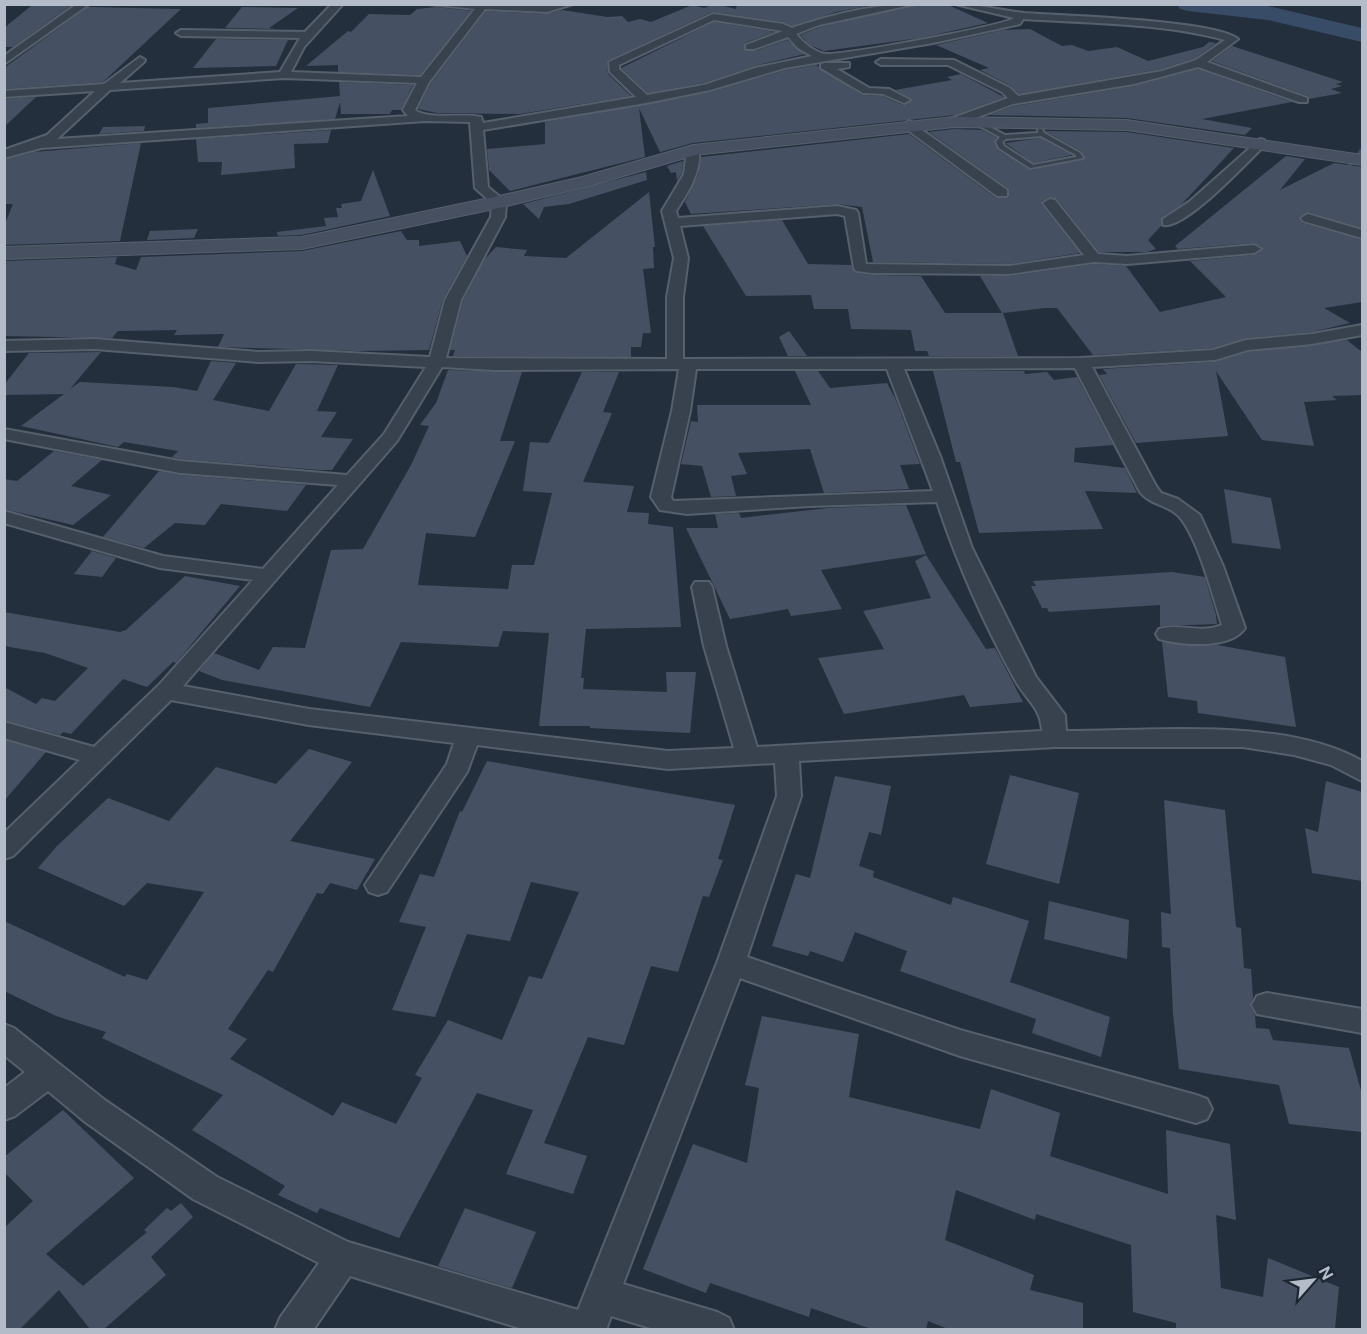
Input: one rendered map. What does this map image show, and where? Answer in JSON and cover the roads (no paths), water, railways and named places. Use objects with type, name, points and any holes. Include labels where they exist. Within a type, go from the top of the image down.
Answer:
[{"type":"street","points":[[4,61],[84,4]]},
{"type":"street","points":[[284,75],[287,64],[308,35],[338,4]]},
{"type":"street","points":[[434,4],[546,9],[568,4]]},
{"type":"street","points":[[750,47],[816,23],[910,4]]},
{"type":"street","points":[[954,122],[974,111],[1016,100],[1122,85],[1198,63],[1233,39],[1208,32],[1109,21],[1021,16],[960,4]]},
{"type":"street","points":[[425,118],[416,117],[409,110],[424,81],[482,6]]},
{"type":"street","points":[[478,126],[646,100],[706,88],[735,76],[822,57],[957,35],[1016,22],[1021,16]]},
{"type":"street","points":[[646,100],[614,70],[613,64],[713,17],[758,22],[791,32],[795,40],[822,57]]},
{"type":"street","points":[[181,33],[308,35]]},
{"type":"street","points":[[4,48],[24,48]]},
{"type":"street","points":[[40,144],[66,129],[105,89],[127,75],[140,60]]},
{"type":"street","points":[[904,100],[885,91],[867,91],[825,66],[909,60],[950,62],[1006,90],[1016,100]]},
{"type":"street","points":[[1198,63],[1303,100]]},
{"type":"street","points":[[4,94],[105,89],[284,75],[406,78],[424,81]]},
{"type":"street","points":[[4,154],[40,144],[425,118],[471,118],[477,120],[478,126],[478,164],[482,188],[499,202]]},
{"type":"street","points":[[4,253],[302,243],[499,202],[587,181],[693,150],[909,125],[976,122],[1040,129],[1127,125],[1352,158]]},
{"type":"street","points":[[909,125],[1002,193]]},
{"type":"street","points":[[1168,222],[1194,205],[1260,143]]},
{"type":"street","points":[[693,150],[695,158],[685,186],[669,211],[670,223],[681,258],[675,297],[682,364],[681,411],[662,497],[667,506],[687,508],[809,500],[944,496]]},
{"type":"street","points":[[4,849],[166,691],[391,437],[437,362],[453,300],[498,218],[499,202]]},
{"type":"street","points":[[1050,203],[1094,258]]},
{"type":"street","points":[[670,223],[837,210],[846,212],[850,213],[859,264],[861,267],[873,269],[1009,270],[1094,258],[1127,260],[1254,249]]},
{"type":"street","points":[[1308,218],[1362,234]]},
{"type":"street","points":[[4,346],[95,344],[258,357],[311,356],[495,365],[1081,363],[1215,355],[1246,345],[1312,339],[1362,330]]},
{"type":"street","points":[[893,362],[962,548],[1026,680],[1053,715],[1055,739]]},
{"type":"street","points":[[1081,363],[1147,488],[1154,496],[1171,502],[1191,515],[1213,566],[1234,628],[1209,638],[1167,633]]},
{"type":"street","points":[[4,434],[180,467],[354,481]]},
{"type":"street","points":[[4,517],[160,562],[270,576]]},
{"type":"street","points":[[702,587],[715,646],[748,756]]},
{"type":"street","points":[[166,691],[309,717],[668,760],[1055,739],[1243,739],[1294,747],[1339,759],[1362,772]]},
{"type":"street","points":[[4,729],[98,757]]},
{"type":"street","points":[[378,885],[458,766],[469,735]]},
{"type":"street","points":[[4,1036],[95,1111],[205,1188],[343,1257],[587,1329],[731,963],[789,796],[786,753]]},
{"type":"street","points":[[731,963],[960,1043],[1196,1108]]},
{"type":"street","points":[[1267,1005],[1362,1021]]},
{"type":"street","points":[[4,1106],[48,1073]]},
{"type":"street","points":[[292,1329],[343,1257]]},
{"type":"street","points":[[600,1294],[717,1329]]},
{"type":"lane","points":[[976,122],[1004,137]]},
{"type":"lane","points":[[1040,129],[1078,154],[1080,158],[1032,167],[1001,147],[999,142],[1004,137],[1040,129]]},
{"type":"waterway","points":[[1188,4],[1268,13],[1362,35]]},
{"type":"waterway","points":[[1343,174],[1362,150]]}]
